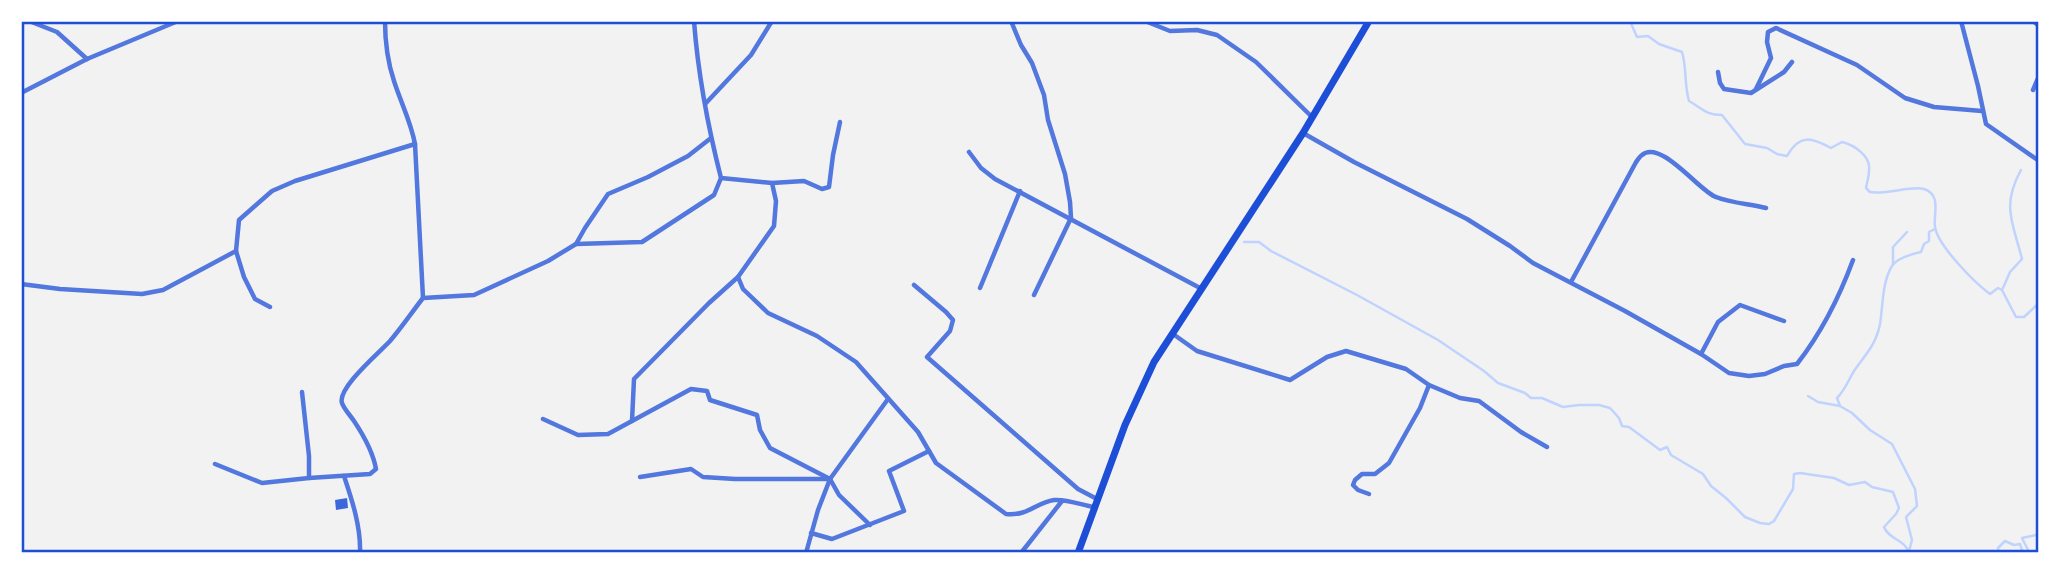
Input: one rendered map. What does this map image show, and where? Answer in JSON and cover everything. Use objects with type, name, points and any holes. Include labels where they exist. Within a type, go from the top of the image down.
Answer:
[{"type":"main road","points":[[1079,553],[1138,394],[1154,362],[1303,133],[1369,21]]},
{"type":"street","points":[[29,21],[57,32],[87,59]]},
{"type":"street","points":[[21,93],[87,59],[178,21]]},
{"type":"street","points":[[215,464],[262,484],[370,474],[376,469],[374,457],[341,398],[364,366],[389,342],[423,298],[415,144],[412,125],[394,82],[385,21]]},
{"type":"street","points":[[423,298],[474,295],[548,261],[576,244],[642,242],[714,195],[721,178],[711,138],[694,21]]},
{"type":"street","points":[[706,103],[751,54],[772,21]]},
{"type":"street","points":[[1011,21],[1044,95],[1048,120],[1065,174],[1071,218],[1034,295]]},
{"type":"street","points":[[1145,21],[1170,32],[1197,30],[1217,35],[1256,62],[1312,118]]},
{"type":"street","points":[[1961,21],[1986,124],[2039,161]]},
{"type":"street","points":[[2033,21],[2039,26]]},
{"type":"street","points":[[1756,89],[1771,58],[1768,33],[1776,28],[1857,65],[1905,98],[1934,107],[1982,111]]},
{"type":"street","points":[[1718,72],[1724,89],[1751,93],[1784,72],[1792,62]]},
{"type":"street","points":[[2033,90],[2039,76]]},
{"type":"street","points":[[721,178],[772,183],[804,181],[822,190],[829,187],[840,122]]},
{"type":"street","points":[[1303,133],[1466,219],[1534,263],[1625,310],[1729,373],[1749,376],[1765,374],[1797,364],[1814,343],[1853,260]]},
{"type":"street","points":[[576,244],[608,194],[688,156],[711,138]]},
{"type":"street","points":[[270,307],[255,299],[244,277],[236,251],[239,220],[272,191],[295,181],[415,144]]},
{"type":"street","points":[[969,152],[988,173],[1200,288]]},
{"type":"street","points":[[1571,282],[1635,164],[1641,155],[1647,152],[1678,166],[1714,197],[1766,208]]},
{"type":"street","points":[[632,421],[634,379],[738,276],[774,226],[776,201],[772,183]]},
{"type":"street","points":[[980,289],[1020,191]]},
{"type":"street","points":[[21,284],[142,294],[163,290],[236,251]]},
{"type":"street","points":[[738,276],[743,289],[768,313],[817,336],[856,362],[918,432],[936,463],[1006,514],[1020,515],[1052,500],[1096,503]]},
{"type":"street","points":[[914,285],[953,320],[950,331],[927,357],[1096,503]]},
{"type":"street","points":[[1701,354],[1718,322],[1740,305],[1784,321]]},
{"type":"street","points":[[1172,334],[1197,351],[1290,380],[1327,357],[1346,351],[1406,369],[1429,385],[1460,398],[1479,401],[1521,432],[1547,447]]},
{"type":"street","points":[[1368,494],[1353,485],[1355,480],[1362,474],[1376,474],[1389,463],[1420,408],[1429,385]]},
{"type":"street","points":[[543,419],[578,435],[608,434],[691,388],[707,391],[710,400],[757,415],[760,430],[770,447],[830,479],[839,495],[870,525]]},
{"type":"street","points":[[302,393],[309,478]]},
{"type":"street","points":[[806,553],[830,479],[888,399]]},
{"type":"street","points":[[811,533],[832,540],[904,511],[889,471],[929,451]]},
{"type":"street","points":[[640,477],[691,469],[703,477],[714,478],[830,479]]},
{"type":"street","points":[[344,476],[353,505],[360,553]]},
{"type":"street","points":[[1020,553],[1063,500]]},
{"type":"building","points":[[347,498],[348,508],[336,510],[335,500]]},
{"type":"waterway","points":[[1630,21],[1637,37],[1648,36],[1659,44],[1682,52],[1689,101],[1708,113],[1722,115],[1745,144],[1767,148],[1787,156],[1797,144],[1807,140],[1831,148],[1842,142],[1852,146],[1861,152],[1869,165],[1866,188],[1870,192],[1919,188],[1930,192],[1936,205],[1935,227],[1943,244],[1967,273],[1990,294],[1998,288],[2002,290],[2016,317],[2024,317],[2039,303]]},
{"type":"waterway","points":[[2003,288],[2010,272],[2022,259],[2012,225],[2010,204],[2011,194],[2021,170]]},
{"type":"waterway","points":[[1840,406],[1837,398],[1876,338],[1885,287],[1892,266],[1909,255],[1921,252],[1924,244],[1929,241],[1929,232],[1935,229]]},
{"type":"waterway","points":[[1893,264],[1893,247],[1907,232]]},
{"type":"waterway","points":[[1244,242],[1259,242],[1271,251],[1357,295],[1438,340],[1498,383],[1531,398],[1542,398],[1563,407],[1599,405],[1610,408],[1622,426],[1629,427],[1660,450],[1667,447],[1671,455],[1703,474],[1711,486],[1745,517],[1760,523],[1769,524],[1774,521],[1793,489],[1794,474],[1834,478],[1849,485],[1865,482],[1872,487],[1893,492],[1899,508],[1884,527],[1909,553]]},
{"type":"waterway","points":[[1808,396],[1818,402],[1840,406],[1892,444],[1915,489],[1917,506],[1906,517],[1912,540],[1909,551]]},
{"type":"waterway","points":[[1999,553],[1998,548],[2005,541],[2014,545],[2020,544],[2026,553],[2028,550],[2022,538],[2036,535],[2039,531]]}]
